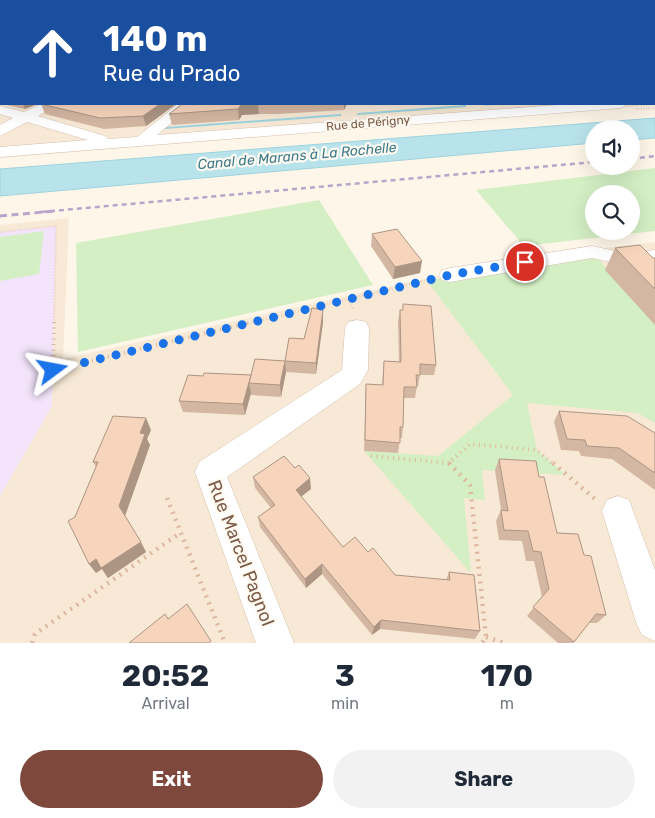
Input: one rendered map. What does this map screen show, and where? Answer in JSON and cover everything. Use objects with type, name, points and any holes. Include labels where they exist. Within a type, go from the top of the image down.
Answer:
[{"type":"street","points":[[0,131],[49,105]]},
{"type":"street","points":[[141,141],[185,105]]},
{"type":"street","name":"Rue de Périgny","points":[[0,152],[141,141],[349,119],[478,109],[594,105]]},
{"type":"street","name":"Rue de Périgny","points":[[0,110],[114,143]]},
{"type":"street","points":[[450,275],[592,252],[625,260],[655,256]]},
{"type":"street","name":"Rue Marcel Pagnol","points":[[275,643],[210,472],[351,377],[355,370],[357,328]]},
{"type":"street","points":[[618,511],[655,622]]},
{"type":"path","points":[[0,232],[56,226],[53,370],[450,275]]},
{"type":"path","points":[[449,463],[470,444],[537,450],[594,499],[618,511]]},
{"type":"path","points":[[371,456],[449,463],[470,485],[486,637],[482,643]]},
{"type":"path","points":[[167,498],[225,643]]},
{"type":"path","points":[[32,643],[35,634],[180,533]]},
{"type":"path","points":[[486,637],[504,643]]},
{"type":"shaded area","points":[[0,105],[655,105],[0,158]]},
{"type":"shaded area","points":[[69,218],[63,359],[419,280],[560,253],[655,242],[655,643],[0,643],[0,225]]},
{"type":"shaded area","points":[[56,226],[52,406],[0,496],[0,232]]},
{"type":"green space","points":[[655,168],[655,231],[640,233],[640,185],[585,185],[585,239],[524,246],[476,190],[598,175],[640,175],[640,170]]},
{"type":"green space","points":[[319,200],[373,285],[78,352],[76,243]]},
{"type":"green space","points":[[44,231],[39,274],[0,281],[0,237]]},
{"type":"green space","points":[[592,252],[655,324],[655,423],[638,413],[527,403],[537,450],[566,475],[482,470],[485,500],[464,498],[471,573],[364,451],[438,456],[513,395],[427,281]]},
{"type":"water","points":[[655,118],[655,138],[640,139],[640,120],[629,120]]},
{"type":"water","name":"Canal de Marans à La Rochelle","points":[[585,123],[585,144],[0,196],[0,169]]},
{"type":"building","points":[[45,105],[159,105],[143,116],[100,118]]},
{"type":"building","points":[[181,105],[241,105],[238,109],[169,114]]},
{"type":"building","points":[[397,229],[422,261],[395,267],[372,234]]},
{"type":"building","points":[[640,245],[655,258],[655,289],[615,248]]},
{"type":"building","points":[[403,304],[431,306],[436,365],[420,364],[420,375],[416,375],[417,387],[404,387],[403,427],[400,427],[400,443],[365,440],[366,384],[383,385],[384,361],[401,362],[400,310],[403,310]]},
{"type":"building","points":[[312,308],[323,310],[316,363],[285,361],[289,338],[304,339]]},
{"type":"building","points":[[255,359],[285,361],[280,385],[249,383]]},
{"type":"building","points":[[204,373],[251,375],[243,404],[179,401],[188,375],[203,376]]},
{"type":"building","points":[[559,411],[627,416],[655,433],[655,473],[619,448],[587,446],[585,440],[567,439]]},
{"type":"building","points":[[113,416],[146,418],[140,433],[145,434],[119,506],[141,542],[101,568],[96,559],[89,564],[68,521],[75,517],[98,462],[93,462]]},
{"type":"building","points":[[284,456],[295,468],[299,465],[310,478],[296,490],[343,547],[355,537],[368,552],[373,548],[395,575],[450,580],[449,572],[474,575],[480,631],[381,620],[374,627],[322,564],[305,579],[258,517],[275,505],[253,477]]},
{"type":"building","points":[[499,459],[536,461],[539,477],[544,477],[557,533],[578,534],[584,555],[591,556],[606,615],[596,614],[574,642],[533,607],[549,589],[541,552],[533,551],[528,531],[504,530],[501,510],[508,511]]},
{"type":"building","points":[[187,604],[211,641],[209,643],[129,643],[165,614],[168,619]]},
{"type":"waterway","points":[[358,114],[465,106]]},
{"type":"waterway","points":[[165,128],[340,115]]},
{"type":"railway","points":[[640,158],[655,156]]},
{"type":"railway","points":[[41,212],[585,163]]},
{"type":"railway","points":[[0,216],[55,211]]},
{"type":"route","points":[[53,370],[450,275],[525,262]]}]
